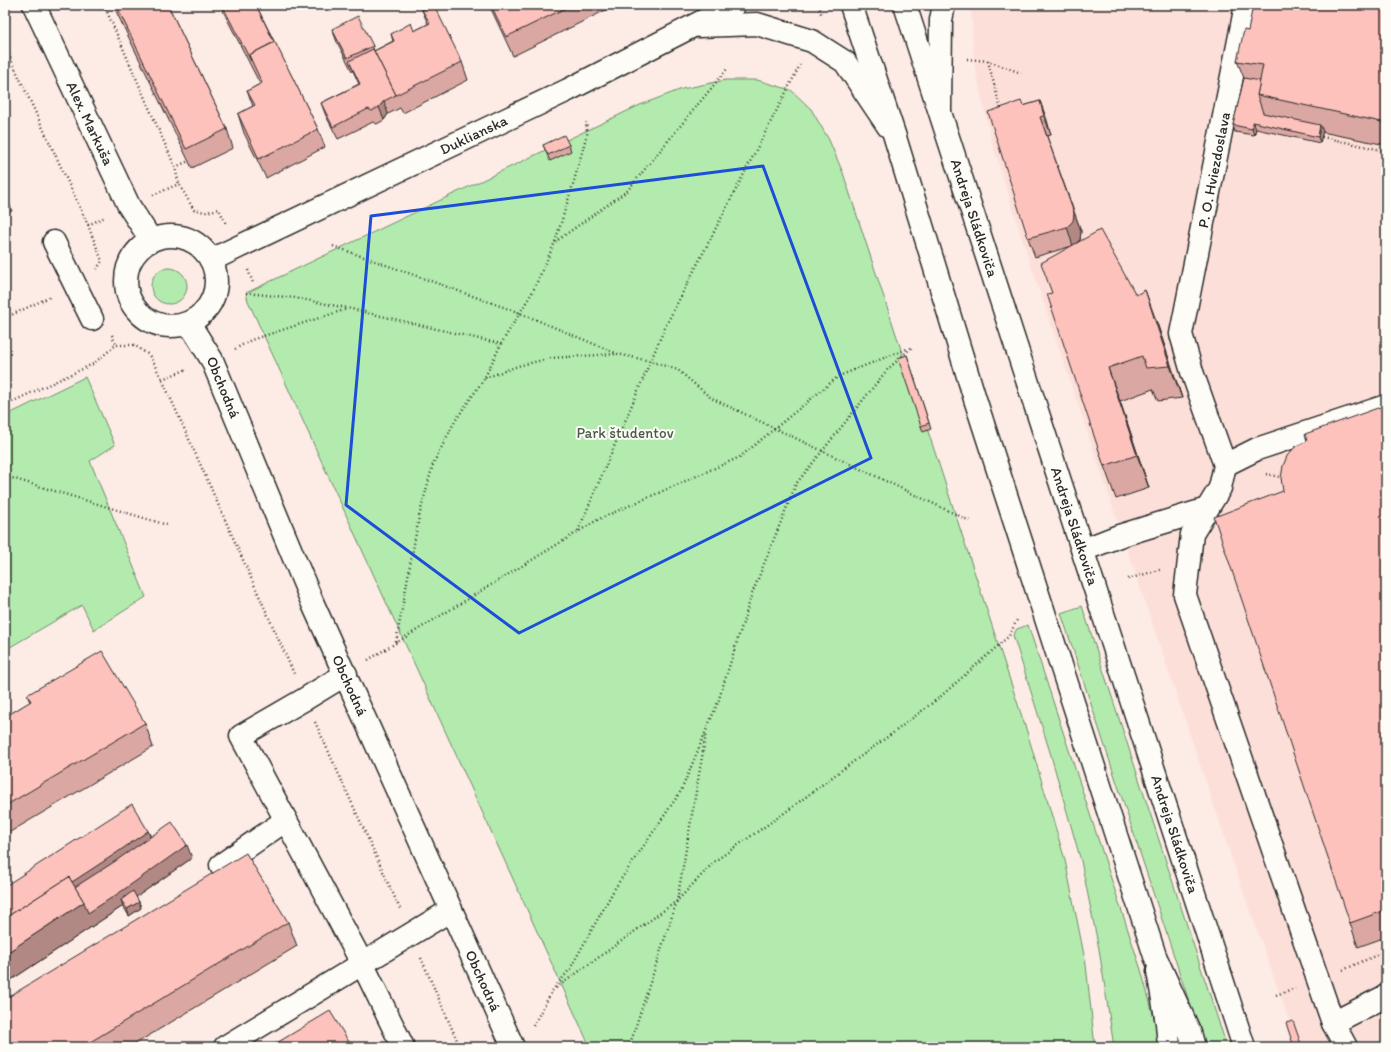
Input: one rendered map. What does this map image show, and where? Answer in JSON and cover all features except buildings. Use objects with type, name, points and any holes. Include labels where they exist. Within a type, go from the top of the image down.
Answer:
[{"type":"street","name":"Alex. Markuša","points":[[34,5],[128,206],[151,240]]},
{"type":"street","points":[[694,26],[711,5]]},
{"type":"street","name":"Duklianska","points":[[211,260],[532,107],[734,5]]},
{"type":"street","points":[[851,5],[894,134],[975,399],[1156,956],[1190,1033],[1194,1047]]},
{"type":"street","name":"Andreja Sládkoviča","points":[[905,5],[1244,1047]]},
{"type":"street","points":[[940,116],[941,20],[944,5]]},
{"type":"street","name":"P. O. Hviezdoslava","points":[[1225,466],[1192,372],[1181,334],[1246,5]]},
{"type":"street","points":[[694,26],[757,24],[812,40],[845,62],[894,134]]},
{"type":"street","points":[[174,235],[185,237],[196,243],[204,250],[211,260],[215,270],[215,292],[206,310],[198,318],[189,323],[169,327],[149,321],[140,315],[128,298],[125,276],[128,265],[133,254],[141,246],[151,240],[162,236],[174,235]]},
{"type":"street","points":[[54,242],[92,319]]},
{"type":"street","name":"Obchodná","points":[[189,323],[212,360],[313,604],[346,674],[513,1047]]},
{"type":"street","points":[[1346,1047],[1333,1023],[1185,595],[1192,534],[1220,488],[1225,466],[1256,449],[1386,406]]},
{"type":"street","points":[[1083,550],[1119,536],[1207,508]]},
{"type":"street","points":[[346,674],[305,700],[241,736],[362,963],[403,1047]]},
{"type":"street","points":[[221,865],[286,820]]},
{"type":"street","points":[[225,1047],[451,910]]},
{"type":"street","points":[[1156,956],[1167,1023],[1169,1047]]},
{"type":"street","points":[[1333,1023],[1386,996]]},
{"type":"path","points":[[104,5],[175,167],[179,184],[194,210],[206,212],[219,209],[238,247],[253,283]]},
{"type":"path","points":[[818,5],[823,19],[828,16]]},
{"type":"path","points":[[5,47],[88,225],[102,262],[92,277],[5,318]]},
{"type":"path","points":[[967,59],[988,61],[1021,73]]},
{"type":"path","points":[[988,61],[1001,113]]},
{"type":"path","points":[[578,532],[666,325],[800,64]]},
{"type":"path","points":[[555,242],[627,191],[727,69]]},
{"type":"path","points":[[396,642],[420,517],[433,464],[455,421],[484,379],[501,344],[533,291],[555,242],[587,134],[586,122]]},
{"type":"path","points":[[1317,136],[1386,151]]},
{"type":"path","points":[[175,167],[189,161]]},
{"type":"path","points":[[333,246],[520,313],[618,354],[650,361],[678,370],[711,398],[972,522]]},
{"type":"path","points":[[246,293],[296,298],[348,308],[501,344]]},
{"type":"path","points":[[251,340],[348,308]]},
{"type":"path","points":[[5,405],[93,364],[116,345],[111,333]]},
{"type":"path","points":[[346,674],[599,519],[740,457],[839,376],[912,347],[887,370],[796,484],[752,594],[718,702],[681,791],[615,888],[570,969],[552,991],[531,1028]]},
{"type":"path","points":[[484,379],[518,366],[551,358],[618,354]]},
{"type":"path","points":[[1265,470],[1266,474],[1288,479]]},
{"type":"path","points":[[5,476],[167,525]]},
{"type":"path","points":[[1128,579],[1166,568]]},
{"type":"path","points":[[552,991],[677,901],[715,861],[783,814],[898,730],[1009,636],[1018,618],[1022,617]]},
{"type":"path","points":[[628,1047],[677,901],[707,729]]},
{"type":"path","points":[[1342,971],[1386,951]]},
{"type":"path","points":[[1276,995],[1297,987]]},
{"type":"highlighted area","points":[[763,166],[871,458],[519,633],[346,505],[371,216]]},
{"type":"shaded area","points":[[971,5],[1386,5],[1386,1040],[1369,1047],[1299,1047],[1245,897],[1027,254],[991,139],[980,91],[974,62]]},
{"type":"green space","name":"Park študentov","points":[[726,80],[757,80],[791,90],[811,109],[829,140],[843,173],[1027,732],[1065,860],[1086,965],[1095,1047],[590,1047],[248,301],[246,293],[640,105],[682,89]]},
{"type":"green space","points":[[169,268],[179,271],[184,276],[187,286],[184,296],[179,301],[169,304],[159,301],[154,296],[151,286],[154,276],[159,271]]},
{"type":"green space","points":[[85,377],[115,445],[90,461],[146,597],[94,630],[82,605],[5,650],[5,613],[8,611],[5,605],[5,416]]},
{"type":"green space","points":[[1082,606],[1227,1047],[1204,1047],[1061,613]]},
{"type":"green space","points":[[1028,625],[1141,970],[1156,1025],[1159,1047],[1114,1047],[1099,949],[1081,861],[1050,752],[1013,635],[1017,629]]}]
